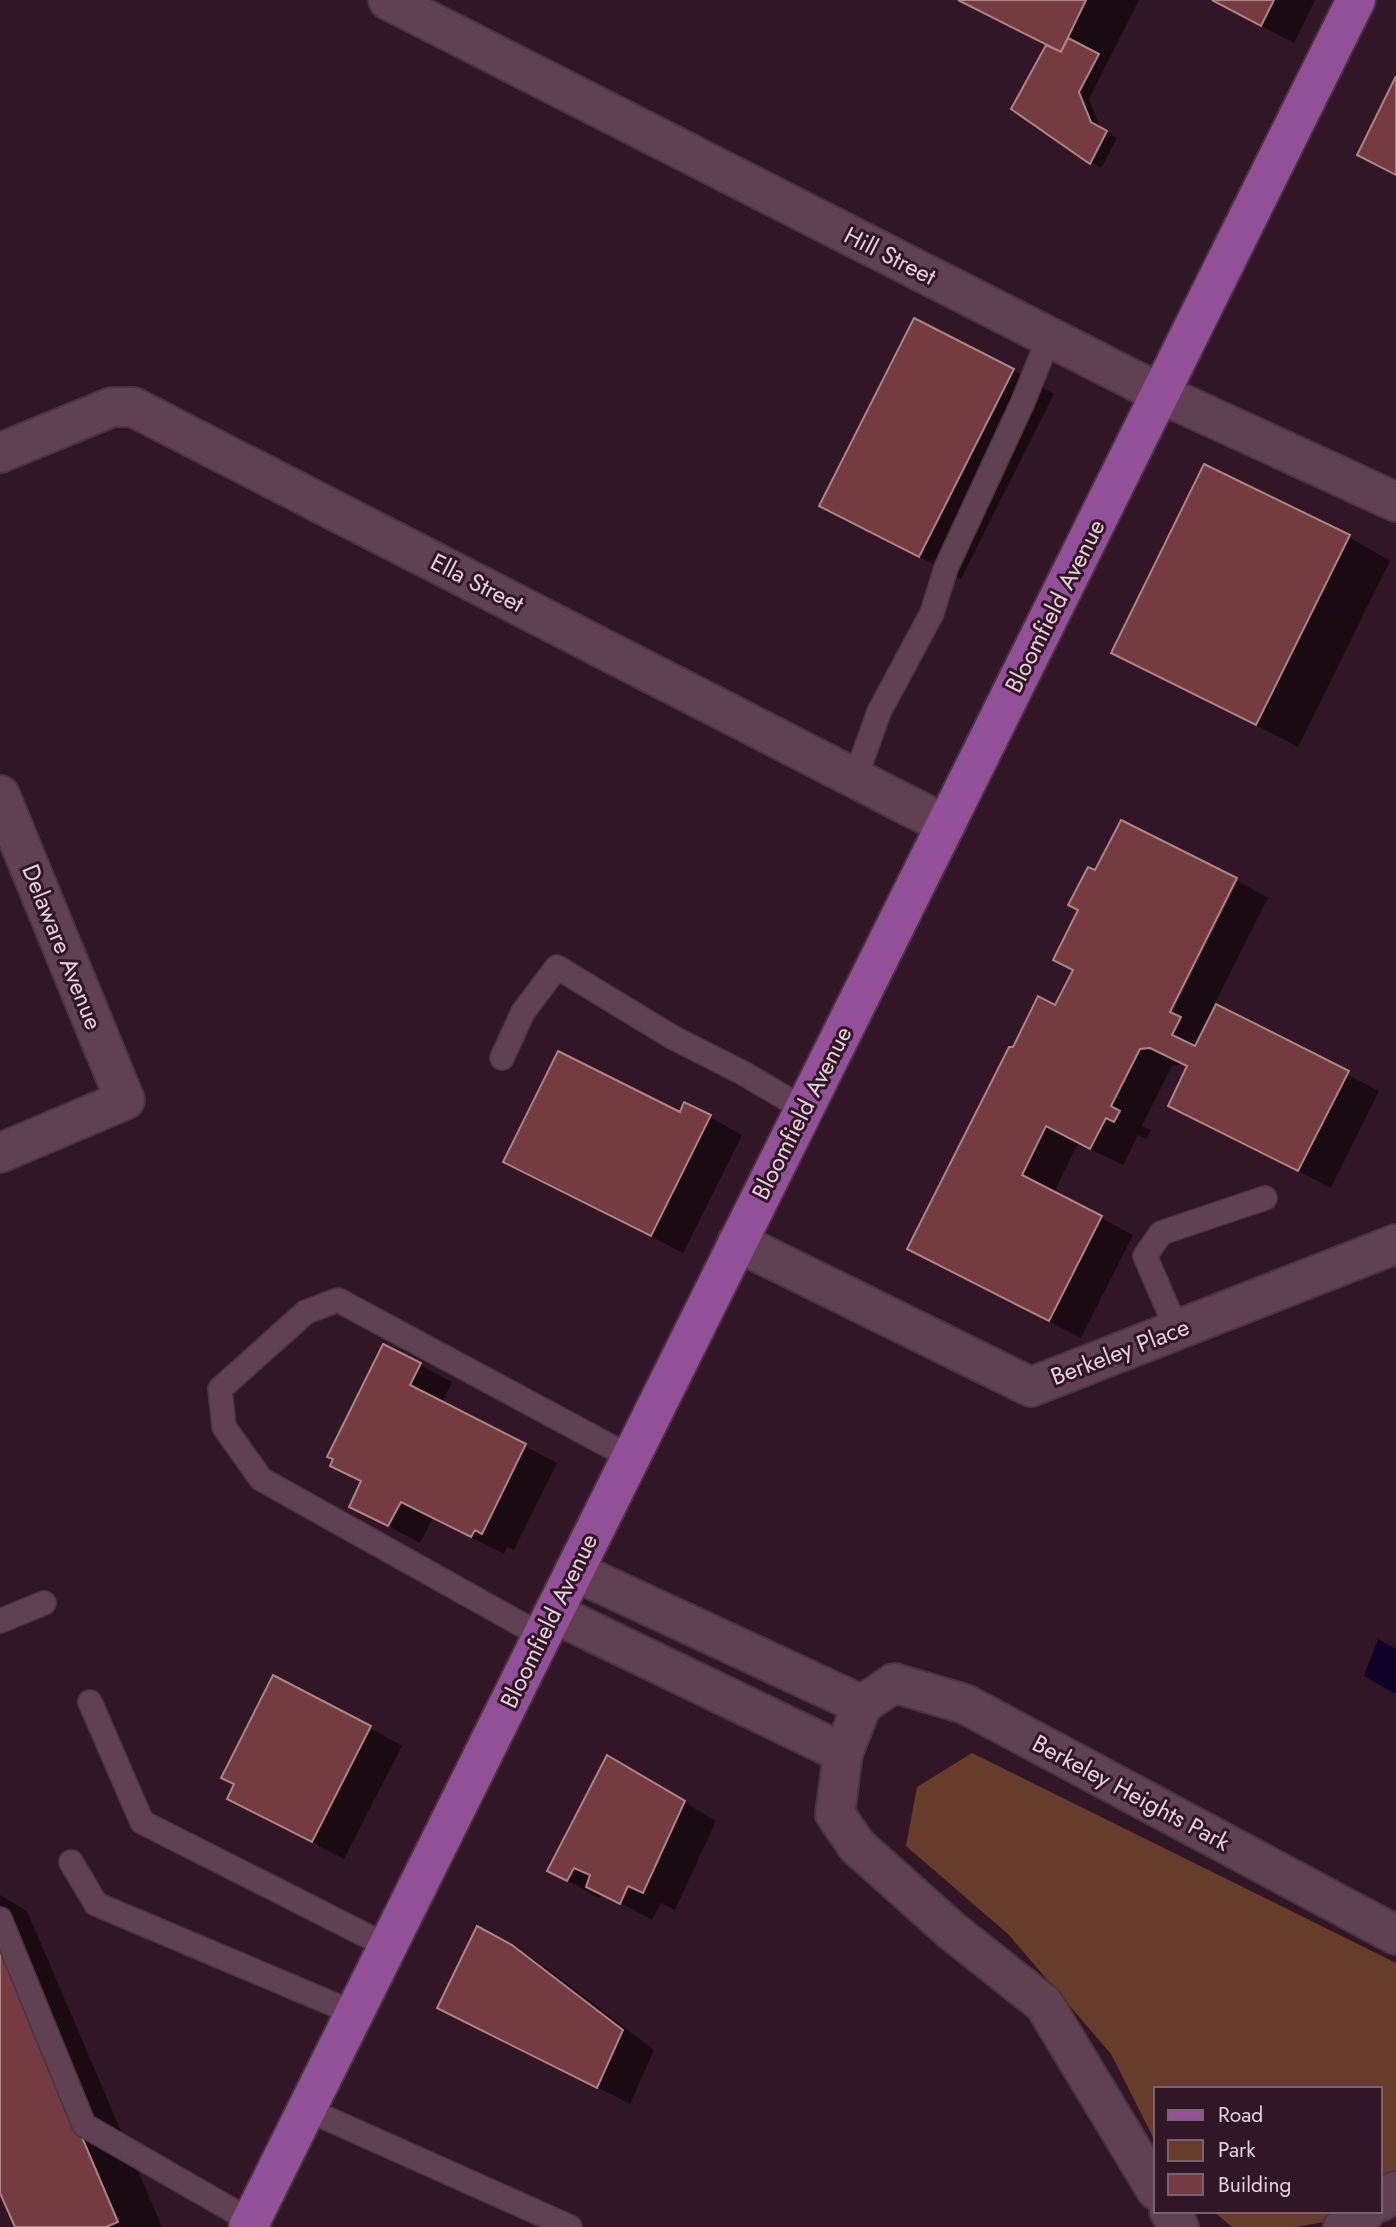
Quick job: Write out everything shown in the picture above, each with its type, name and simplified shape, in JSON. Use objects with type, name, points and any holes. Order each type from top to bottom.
[{"type":"main road","name":"Bloomfield Avenue","points":[[249,2224],[1356,0]]},
{"type":"street","name":"Hill Street","points":[[388,0],[1161,394],[1396,502]]},
{"type":"street","name":"Ella Street","points":[[0,453],[113,407],[133,407],[946,825]]},
{"type":"street","name":"Delaware Avenue","points":[[0,795],[125,1100],[0,1153]]},
{"type":"street","name":"Berkeley Place","points":[[737,1242],[1031,1387],[1396,1244]]},
{"type":"street","points":[[574,1571],[862,1705],[843,1753],[835,1814],[858,1846],[952,1931],[1044,2004],[1154,2187]]},
{"type":"street","points":[[547,1624],[843,1753]]},
{"type":"street","name":"Berkeley Heights Park","points":[[862,1705],[894,1683],[965,1704],[1396,1935]]},
{"type":"street","points":[[1343,2227],[1363,2213]]},
{"type":"lane","points":[[855,779],[880,712],[932,612],[946,568],[1023,402],[1049,337]]},
{"type":"lane","points":[[502,1058],[523,1012],[557,967],[672,1037],[743,1073],[804,1109]]},
{"type":"lane","points":[[1177,1330],[1144,1256],[1161,1233],[1265,1198]]},
{"type":"lane","points":[[547,1624],[261,1479],[224,1427],[220,1389],[306,1312],[338,1300],[631,1457]]},
{"type":"lane","points":[[0,1622],[44,1603]]},
{"type":"lane","points":[[90,1702],[142,1822],[387,1946]]},
{"type":"lane","points":[[71,1862],[96,1904],[354,2013]]},
{"type":"lane","points":[[0,1919],[84,2125],[249,2224]]},
{"type":"lane","points":[[306,2109],[569,2227]]},
{"type":"green space","points":[[972,1753],[1396,1963],[1396,2180],[1382,2189],[1382,2087],[1154,2087],[1154,2139],[1111,2054],[1008,1934],[906,1846],[917,1787]]},
{"type":"green space","points":[[1215,2213],[1343,2213],[1330,2221],[1295,2227],[1232,2227]]},
{"type":"shaded area","points":[[1378,1639],[1396,1649],[1396,1694],[1364,1676]]},
{"type":"building","points":[[958,0],[1086,0],[1061,52]]},
{"type":"building","points":[[1212,0],[1274,0],[1261,26]]},
{"type":"building","points":[[1068,38],[1099,54],[1079,92],[1091,122],[1107,131],[1090,164],[1011,109],[1046,45],[1061,52]]},
{"type":"building","points":[[1396,76],[1396,175],[1357,155]]},
{"type":"building","points":[[914,318],[1014,369],[919,557],[819,506]]},
{"type":"building","points":[[1204,464],[1350,535],[1256,725],[1111,653]]},
{"type":"building","points":[[1121,820],[1237,878],[1170,1012],[1181,1017],[1172,1035],[1195,1046],[1216,1004],[1349,1071],[1298,1171],[1168,1106],[1187,1066],[1150,1048],[1140,1049],[1111,1106],[1120,1111],[1114,1122],[1106,1118],[1090,1149],[1046,1126],[1022,1175],[1102,1216],[1049,1321],[907,1249],[1009,1047],[1013,1047],[1038,996],[1055,1005],[1073,970],[1053,960],[1078,910],[1068,905],[1088,867],[1095,870]]},
{"type":"building","points":[[558,1051],[680,1112],[684,1102],[711,1115],[651,1236],[503,1162]]},
{"type":"building","points":[[383,1344],[421,1363],[410,1385],[526,1444],[482,1534],[475,1530],[471,1537],[401,1502],[388,1526],[349,1507],[361,1481],[330,1466],[333,1459],[327,1457]]},
{"type":"building","points":[[273,1675],[371,1726],[312,1842],[227,1799],[234,1784],[221,1778]]},
{"type":"building","points":[[607,1755],[685,1801],[643,1893],[628,1886],[620,1904],[586,1887],[590,1875],[574,1868],[567,1881],[547,1871]]},
{"type":"building","points":[[477,1926],[512,1945],[623,2030],[597,2088],[437,2008]]},
{"type":"building","points":[[0,1944],[118,2222],[106,2227],[15,2227],[0,2193]]}]
